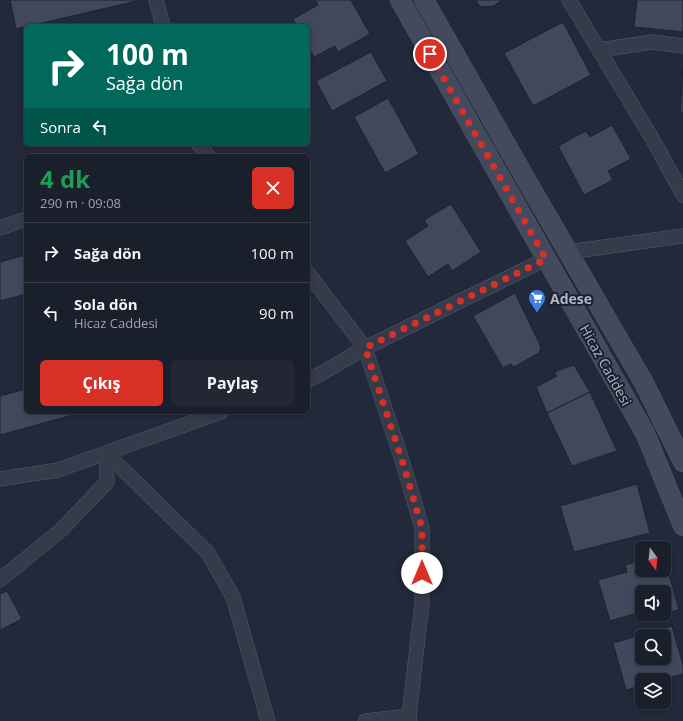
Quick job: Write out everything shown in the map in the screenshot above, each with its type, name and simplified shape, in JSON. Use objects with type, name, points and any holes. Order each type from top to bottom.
[{"type":"main road","name":"Hicaz Caddesi","points":[[400,0],[645,433],[683,526]]},
{"type":"main road","name":"Hicaz Caddesi","points":[[424,0],[644,383],[683,462]]},
{"type":"street","points":[[156,0],[162,24]]},
{"type":"street","points":[[569,0],[653,140],[683,195]]},
{"type":"street","points":[[599,50],[652,42],[683,46]]},
{"type":"street","points":[[0,228],[24,220]]},
{"type":"street","points":[[568,252],[683,236]]},
{"type":"street","points":[[310,379],[365,348],[546,259]]},
{"type":"street","points":[[310,276],[365,348],[402,460],[422,528],[422,603],[410,718],[365,721]]},
{"type":"street","points":[[0,478],[58,470],[215,414]]},
{"type":"street","points":[[0,580],[61,530],[107,482],[106,452]]},
{"type":"street","points":[[106,452],[208,553],[233,597],[268,721]]},
{"type":"building","points":[[10,0],[137,1],[38,24],[24,24],[24,27],[16,29]]},
{"type":"building","points":[[315,0],[351,0],[370,34],[338,52],[335,46],[314,57],[310,50],[310,24],[296,24],[293,19],[318,5]]},
{"type":"building","points":[[476,0],[502,0],[494,6],[480,7]]},
{"type":"building","points":[[637,0],[683,0],[683,32],[634,27]]},
{"type":"building","points":[[563,22],[591,75],[533,106],[504,53]]},
{"type":"building","points":[[371,52],[387,81],[332,111],[316,81]]},
{"type":"building","points":[[683,66],[683,113],[680,113]]},
{"type":"building","points":[[388,98],[419,154],[385,173],[354,117]]},
{"type":"building","points":[[612,125],[631,159],[608,171],[613,180],[584,195],[558,146],[586,131],[590,137]]},
{"type":"building","points":[[451,204],[481,252],[452,271],[448,264],[428,277],[405,241],[428,226],[424,220]]},
{"type":"building","points":[[24,256],[24,295],[0,301],[0,262]]},
{"type":"building","points":[[515,293],[541,347],[539,353],[514,367],[511,364],[503,368],[473,316]]},
{"type":"building","points":[[574,365],[590,392],[547,413],[536,387],[557,376],[554,372]]},
{"type":"building","points":[[24,390],[24,414],[77,414],[0,435],[0,396]]},
{"type":"building","points":[[590,392],[617,451],[572,466],[547,413]]},
{"type":"building","points":[[637,484],[650,533],[574,552],[560,506]]},
{"type":"building","points":[[635,562],[635,577],[670,577],[679,610],[671,612],[671,585],[635,585],[635,614],[610,621],[598,580],[627,572],[625,565]]},
{"type":"building","points":[[7,591],[22,619],[0,630],[0,594]]},
{"type":"building","points":[[672,626],[683,665],[683,674],[671,677],[671,673],[635,673],[635,687],[626,690],[613,643],[635,637],[635,665],[671,665],[671,629],[662,629]]},
{"type":"place","name":"Adese","points":[[537,313]]},
{"type":"route","points":[[422,573],[422,528],[402,460],[365,348],[546,259],[430,54]]}]
